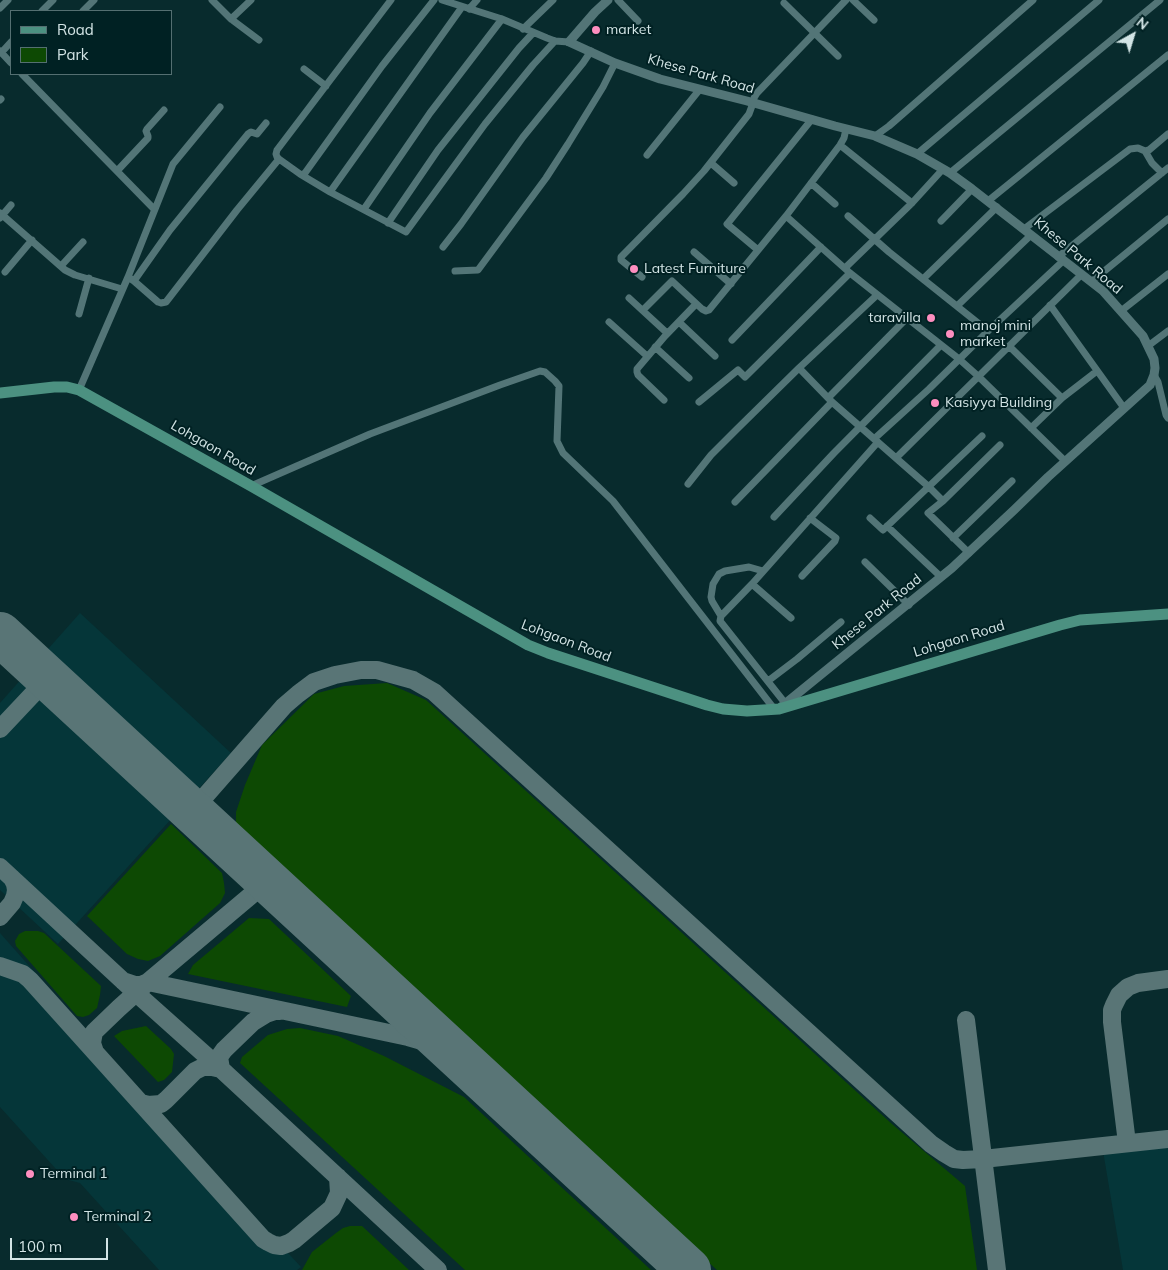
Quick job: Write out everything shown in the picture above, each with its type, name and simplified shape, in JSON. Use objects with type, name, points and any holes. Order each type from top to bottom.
[{"type":"main road","name":"Lohgaon Road","points":[[0,393],[54,387],[67,387],[79,390],[528,645],[723,709],[747,711],[780,707],[1080,620],[1168,614]]},
{"type":"street","points":[[0,8],[8,0]]},
{"type":"street","points":[[43,10],[53,0]]},
{"type":"street","points":[[85,10],[94,0]]},
{"type":"street","points":[[212,0],[231,20],[259,40]]},
{"type":"street","points":[[231,20],[251,0]]},
{"type":"street","points":[[391,0],[277,150],[276,154],[279,160],[330,192],[406,232],[485,124],[533,65],[556,41]]},
{"type":"street","points":[[302,175],[382,66],[434,0]]},
{"type":"street","points":[[442,0],[502,19],[556,41],[569,42],[608,0]]},
{"type":"street","points":[[330,192],[466,8],[477,0]]},
{"type":"street","points":[[523,29],[553,0]]},
{"type":"street","points":[[618,0],[638,21]]},
{"type":"street","points":[[642,277],[621,260],[621,257],[683,194],[711,162],[749,114],[757,93],[846,0]]},
{"type":"street","points":[[853,0],[874,20]]},
{"type":"street","points":[[875,136],[1032,0]]},
{"type":"street","points":[[917,154],[1099,0]]},
{"type":"street","points":[[699,402],[738,370],[745,377],[875,240],[947,171],[1160,0]]},
{"type":"street","points":[[784,3],[838,56]]},
{"type":"street","points":[[364,209],[430,113],[502,19]]},
{"type":"street","points":[[388,222],[438,150],[518,48],[533,33]]},
{"type":"street","name":"Khese Park Road","points":[[569,42],[615,63],[660,79],[875,136],[917,154],[972,188],[1081,275],[1104,291],[1143,336],[1154,360],[1154,375],[1150,385],[1065,461],[969,553],[908,605],[780,707]]},
{"type":"street","points":[[10,43],[1,52],[10,62]]},
{"type":"street","points":[[443,247],[523,137],[584,63],[590,51]]},
{"type":"street","points":[[988,201],[1168,55]]},
{"type":"street","points":[[0,63],[10,62]]},
{"type":"street","points":[[455,271],[478,270],[568,144],[603,87],[615,63]]},
{"type":"street","points":[[304,69],[326,86]]},
{"type":"street","points":[[24,75],[154,209]]},
{"type":"street","points":[[647,155],[700,89]]},
{"type":"street","points":[[131,279],[154,209],[173,164],[220,106]]},
{"type":"street","points":[[118,171],[148,138],[147,129],[164,110]]},
{"type":"street","points":[[758,250],[728,223],[812,119]]},
{"type":"street","points":[[79,390],[122,288],[248,134],[251,132],[257,134],[266,123]]},
{"type":"street","points":[[643,310],[672,281],[702,309],[709,310],[811,184],[840,145],[846,129]]},
{"type":"street","points":[[1145,151],[1149,150],[1168,134]]},
{"type":"street","points":[[840,145],[912,203]]},
{"type":"street","points":[[721,616],[752,584],[876,441],[1061,259],[1165,171],[1152,163],[1145,151],[1138,148],[1130,149],[1027,232],[957,306]]},
{"type":"street","points":[[131,279],[161,304],[166,302],[237,210],[279,160]]},
{"type":"street","points":[[711,162],[734,183]]},
{"type":"street","points":[[811,184],[835,204]]},
{"type":"street","points":[[941,221],[972,188]]},
{"type":"street","points":[[11,204],[1,216],[61,266],[74,275],[122,288]]},
{"type":"street","points":[[922,279],[997,207]]},
{"type":"street","points":[[786,216],[877,295],[959,359],[1065,461]]},
{"type":"street","points":[[848,216],[922,279],[988,331]]},
{"type":"street","points":[[1091,282],[1168,219]]},
{"type":"street","points":[[5,272],[32,240]]},
{"type":"street","points":[[61,266],[83,242]]},
{"type":"street","points":[[732,340],[820,247]]},
{"type":"street","points":[[694,252],[731,284]]},
{"type":"street","points":[[1120,311],[1168,274]]},
{"type":"street","points":[[896,458],[1081,275]]},
{"type":"street","points":[[79,314],[89,278]]},
{"type":"street","points":[[688,484],[711,455],[799,368],[877,295]]},
{"type":"street","points":[[629,298],[667,333]]},
{"type":"street","points":[[664,400],[638,375],[637,368],[667,333],[696,304]]},
{"type":"street","points":[[1050,306],[1124,408]]},
{"type":"street","points":[[735,502],[907,318]]},
{"type":"street","points":[[609,322],[647,356]]},
{"type":"street","points":[[679,322],[716,356]]},
{"type":"street","points":[[1148,346],[1168,331]]},
{"type":"street","points":[[774,517],[941,345]]},
{"type":"street","points":[[1009,346],[1062,398]]},
{"type":"street","points":[[655,347],[689,378]]},
{"type":"street","points":[[799,368],[830,400],[943,501]]},
{"type":"street","points":[[251,486],[370,434],[500,385],[540,371],[545,372],[559,386],[557,441],[562,453],[613,501],[780,707]]},
{"type":"street","points":[[1031,428],[1062,398],[1097,371]]},
{"type":"street","points":[[1154,375],[1158,382],[1168,418]]},
{"type":"street","points":[[870,518],[883,530],[982,436]]},
{"type":"street","points":[[969,553],[928,513],[943,501],[1000,445]]},
{"type":"street","points":[[953,538],[1012,481]]},
{"type":"street","points":[[802,576],[836,538],[810,518]]},
{"type":"street","points":[[887,526],[941,577]]},
{"type":"street","points":[[864,562],[908,605]]},
{"type":"street","points":[[763,571],[749,566],[725,570],[719,574],[712,588],[711,597],[721,616],[720,621],[768,681],[780,707]]},
{"type":"street","points":[[752,584],[791,618]]},
{"type":"street","points":[[768,681],[798,659],[841,622]]},
{"type":"shaded area","points":[[80,613],[231,753],[58,944],[0,890],[0,703]]},
{"type":"shaded area","points":[[0,933],[183,1139],[301,1267],[297,1270],[159,1270],[80,1183],[65,1179],[0,1107]]},
{"type":"shaded area","points":[[1168,1130],[1168,1270],[1123,1270],[1101,1139]]},
{"type":"green space","points":[[387,683],[426,700],[892,1124],[965,1186],[977,1270],[717,1270],[236,829],[236,812],[262,745],[314,694],[344,686]]},
{"type":"green space","points":[[171,824],[222,873],[225,893],[220,903],[160,956],[148,961],[138,959],[127,954],[87,916]]},
{"type":"green space","points":[[249,918],[269,919],[351,996],[347,1007],[188,974],[193,965]]},
{"type":"green space","points":[[25,931],[44,933],[101,986],[97,1008],[89,1015],[77,1016],[16,946],[15,941],[19,934]]},
{"type":"green space","points":[[146,1026],[174,1054],[172,1072],[164,1080],[158,1082],[114,1036],[122,1031]]},
{"type":"green space","points":[[300,1028],[338,1036],[384,1056],[464,1097],[651,1270],[465,1270],[240,1063],[242,1057],[268,1035],[287,1029]]},
{"type":"green space","points":[[362,1226],[409,1270],[302,1270],[312,1252],[343,1228]]},
{"type":"taxiway","points":[[192,811],[284,706],[314,682],[335,675],[361,670],[377,670],[413,680],[434,692],[931,1144],[944,1153],[954,1159],[983,1159],[1168,1139]]},
{"type":"taxiway","points":[[0,729],[48,678]]},
{"type":"taxiway","points":[[0,867],[438,1270]]},
{"type":"taxiway","points":[[0,917],[12,903],[15,896],[16,890],[12,878]]},
{"type":"taxiway","points":[[95,1052],[92,1043],[94,1032],[148,982],[268,881]]},
{"type":"taxiway","points":[[0,966],[23,974],[30,980],[263,1239],[274,1245],[281,1246],[294,1240],[332,1208],[339,1193],[338,1177]]},
{"type":"taxiway","points":[[1127,1143],[1112,1010],[1119,995],[1128,987],[1138,983],[1168,979]]},
{"type":"taxiway","points":[[123,981],[135,985],[148,982],[408,1037],[450,1049]]},
{"type":"taxiway","points":[[141,1103],[148,1105],[161,1104],[195,1071],[203,1067],[221,1069],[219,1057],[224,1050],[253,1022],[266,1014],[280,1011]]},
{"type":"taxiway","points":[[408,1037],[411,1032],[412,1022],[409,1011]]},
{"type":"taxiway","points":[[966,1020],[997,1270]]},
{"type":"runway","points":[[0,634],[689,1270]]},
{"type":"place","name":"market","points":[[596,30]]},
{"type":"place","name":"Latest Furniture","points":[[634,269]]},
{"type":"place","name":"taravilla","points":[[931,318]]},
{"type":"place","name":"manoj mini market","points":[[950,334]]},
{"type":"place","name":"Kasiyya Building","points":[[935,403]]},
{"type":"place","name":"Terminal 1","points":[[30,1174]]},
{"type":"place","name":"Terminal 2","points":[[74,1217]]}]
